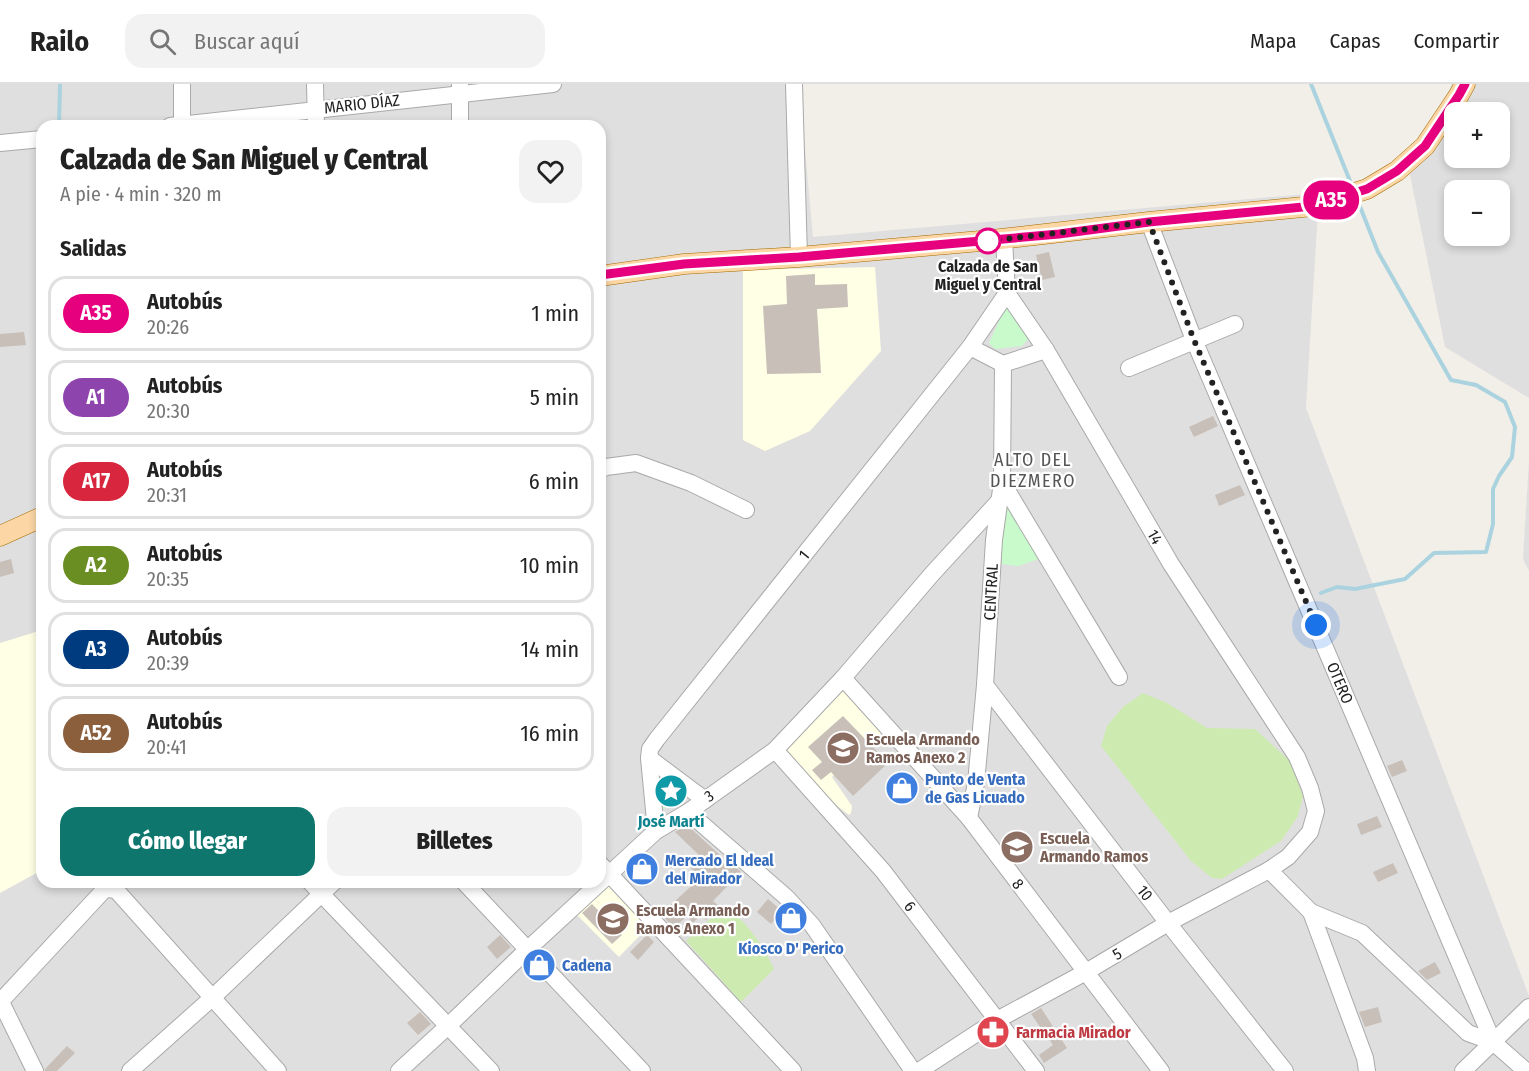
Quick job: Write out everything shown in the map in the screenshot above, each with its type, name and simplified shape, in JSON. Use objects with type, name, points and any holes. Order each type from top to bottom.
[{"type":"main road","points":[[606,275],[684,264],[799,257],[1059,234],[1149,222],[1313,206],[1354,193],[1397,171],[1425,146],[1465,84]]},
{"type":"main road","points":[[0,536],[36,520]]},
{"type":"street","points":[[177,120],[182,84]]},
{"type":"street","points":[[315,84],[316,118]]},
{"type":"street","name":"MARIO DÍAZ","points":[[281,120],[316,118],[460,89],[552,84]]},
{"type":"street","points":[[794,84],[799,257]]},
{"type":"street","points":[[460,89],[460,120]]},
{"type":"street","points":[[0,143],[36,140]]},
{"type":"street","name":"OTERO","points":[[1149,222],[1194,340],[1493,1042]]},
{"type":"street","points":[[1004,238],[1007,293]]},
{"type":"street","name":"1","points":[[649,758],[650,749],[657,739],[970,347],[1007,293]]},
{"type":"street","name":"14","points":[[1007,293],[1046,350],[1171,564],[1297,757],[1310,788],[1316,811],[1310,832]]},
{"type":"street","points":[[1129,368],[1234,324]]},
{"type":"street","points":[[970,347],[1004,364],[1046,350]]},
{"type":"street","name":"CENTRAL","points":[[969,818],[976,783],[994,540],[1002,482],[1004,364]]},
{"type":"street","points":[[606,467],[636,463],[691,483],[746,510]]},
{"type":"street","points":[[1002,482],[1119,677]]},
{"type":"street","name":"3","points":[[606,868],[656,831],[688,812],[775,750],[843,678],[932,574],[999,501]]},
{"type":"street","name":"8","points":[[843,678],[969,818],[1161,1071]]},
{"type":"street","name":"10","points":[[985,685],[1285,1071]]},
{"type":"street","name":"6","points":[[775,750],[883,871],[1036,1071]]},
{"type":"street","points":[[649,758],[705,800]]},
{"type":"street","points":[[649,758],[656,831]]},
{"type":"street","points":[[688,812],[786,897],[812,924],[913,1071]]},
{"type":"street","name":"5","points":[[919,1071],[996,1020],[1086,972],[1168,922],[1269,870],[1288,857],[1310,832]]},
{"type":"street","points":[[606,870],[793,1071]]},
{"type":"street","points":[[1269,870],[1311,912],[1362,933],[1468,1033],[1493,1042],[1526,1071]]},
{"type":"street","points":[[316,888],[490,1071]]},
{"type":"street","points":[[130,1071],[212,998],[328,888]]},
{"type":"street","points":[[470,888],[642,1071]]},
{"type":"street","name":"3","points":[[399,1071],[528,949],[587,888]]},
{"type":"street","points":[[35,1071],[0,1000],[104,890],[108,889],[116,890],[278,1071]]},
{"type":"street","points":[[1311,912],[1365,1058],[1367,1071]]},
{"type":"street","points":[[1463,1071],[1529,1007]]},
{"type":"shaded area","points":[[0,84],[799,84],[813,237],[1319,193],[1306,408],[1529,996],[1529,1071],[0,1071]]},
{"type":"shaded area","points":[[1452,84],[1529,84],[1529,398],[1445,347],[1409,170]]},
{"type":"shaded area","points":[[875,267],[881,351],[810,431],[765,451],[743,440],[743,270]]},
{"type":"shaded area","points":[[1529,461],[1529,571],[1523,559]]},
{"type":"shaded area","points":[[36,632],[36,873],[0,893],[0,643]]},
{"type":"shaded area","points":[[841,684],[883,732],[832,777],[852,806],[849,815],[814,788],[788,755],[787,748]]},
{"type":"shaded area","name":"Escuela Armando Ramos Anexo 1","points":[[608,880],[650,925],[619,957],[575,913],[600,888],[606,888]]},
{"type":"green space","points":[[1006,306],[1029,338],[1022,346],[995,349],[989,343]]},
{"type":"green space","points":[[1013,509],[1041,558],[1019,566],[1002,564],[1002,510]]},
{"type":"green space","points":[[1143,693],[1167,703],[1207,728],[1255,729],[1289,760],[1303,796],[1298,816],[1281,841],[1222,879],[1212,878],[1191,861],[1101,746],[1107,726],[1123,707]]},
{"type":"green space","points":[[658,771],[688,792],[662,810]]},
{"type":"green space","points":[[726,905],[763,947],[774,969],[741,1002],[686,941]]},
{"type":"building","points":[[1049,252],[1055,277],[1042,280],[1036,255]]},
{"type":"building","points":[[815,274],[815,285],[847,284],[848,307],[817,309],[821,373],[767,374],[763,306],[787,304],[786,276]]},
{"type":"building","points":[[24,332],[26,345],[0,347],[0,334]]},
{"type":"building","points":[[1213,416],[1218,426],[1194,437],[1189,427]]},
{"type":"building","points":[[1240,485],[1245,495],[1219,506],[1215,495]]},
{"type":"building","points":[[11,559],[14,573],[0,577],[0,562]]},
{"type":"building","points":[[843,716],[888,763],[853,796],[831,772],[821,780],[812,770],[822,762],[808,747]]},
{"type":"building","points":[[1402,760],[1407,771],[1392,777],[1387,766]]},
{"type":"building","points":[[1377,816],[1382,827],[1361,835],[1357,824]]},
{"type":"building","points":[[687,825],[741,872],[713,901],[719,906],[706,920],[701,915],[693,923],[687,916],[674,928],[661,914],[700,878],[690,867],[700,856],[675,832]]},
{"type":"building","points":[[641,859],[657,876],[646,887],[630,870]]},
{"type":"building","points":[[1393,863],[1398,873],[1378,882],[1373,872]]},
{"type":"building","points":[[768,899],[782,911],[771,924],[757,912]]},
{"type":"building","points":[[592,904],[622,935],[612,944],[582,913]]},
{"type":"building","points":[[500,935],[511,947],[497,959],[487,947]]},
{"type":"building","points":[[647,935],[654,942],[638,960],[630,952]]},
{"type":"building","points":[[1435,962],[1441,973],[1427,980],[1418,971]]},
{"type":"building","points":[[1378,1007],[1382,1022],[1365,1027],[1359,1012]]},
{"type":"building","points":[[1041,1008],[1067,1048],[1044,1063],[1039,1055],[1053,1045],[1031,1014]]},
{"type":"building","points":[[420,1012],[431,1024],[418,1035],[407,1023]]},
{"type":"building","points":[[67,1046],[75,1053],[57,1071],[45,1071],[45,1069]]},
{"type":"waterway","points":[[59,120],[60,84]]},
{"type":"waterway","points":[[1311,84],[1352,186]]},
{"type":"waterway","points":[[1321,593],[1337,587],[1355,589],[1405,579],[1434,553],[1486,552],[1493,524],[1493,489],[1512,457],[1515,427],[1505,402],[1476,385],[1451,380],[1378,252],[1357,199]]},
{"type":"bus line","name":"A35","points":[[606,274],[684,264],[799,257],[1059,234],[1149,222],[1313,206],[1367,189],[1397,171],[1425,146],[1465,84]]},
{"type":"place","name":"Calzada de San Miguel y Central","points":[[988,241]]},
{"type":"place","name":"Escuela Armando Ramos Anexo 2","points":[[843,748]]},
{"type":"place","name":"Punto de Venta de Gas Licuado","points":[[902,788]]},
{"type":"place","name":"José Martí","points":[[671,791]]},
{"type":"place","name":"Escuela Armando Ramos","points":[[1017,847]]},
{"type":"place","name":"Mercado El Ideal del Mirador","points":[[642,869]]},
{"type":"place","name":"Kiosco D' Perico","points":[[791,918]]},
{"type":"place","name":"Escuela Armando Ramos Anexo 1","points":[[613,919]]},
{"type":"place","name":"Cadena","points":[[539,965]]},
{"type":"place","name":"Farmacia Mirador","points":[[993,1032]]},
{"type":"district","name":"ALTO DEL DIEZMERO","points":[[1033,470]]},
{"type":"route","points":[[988,241],[1149,222],[1194,340],[1316,625]]}]
